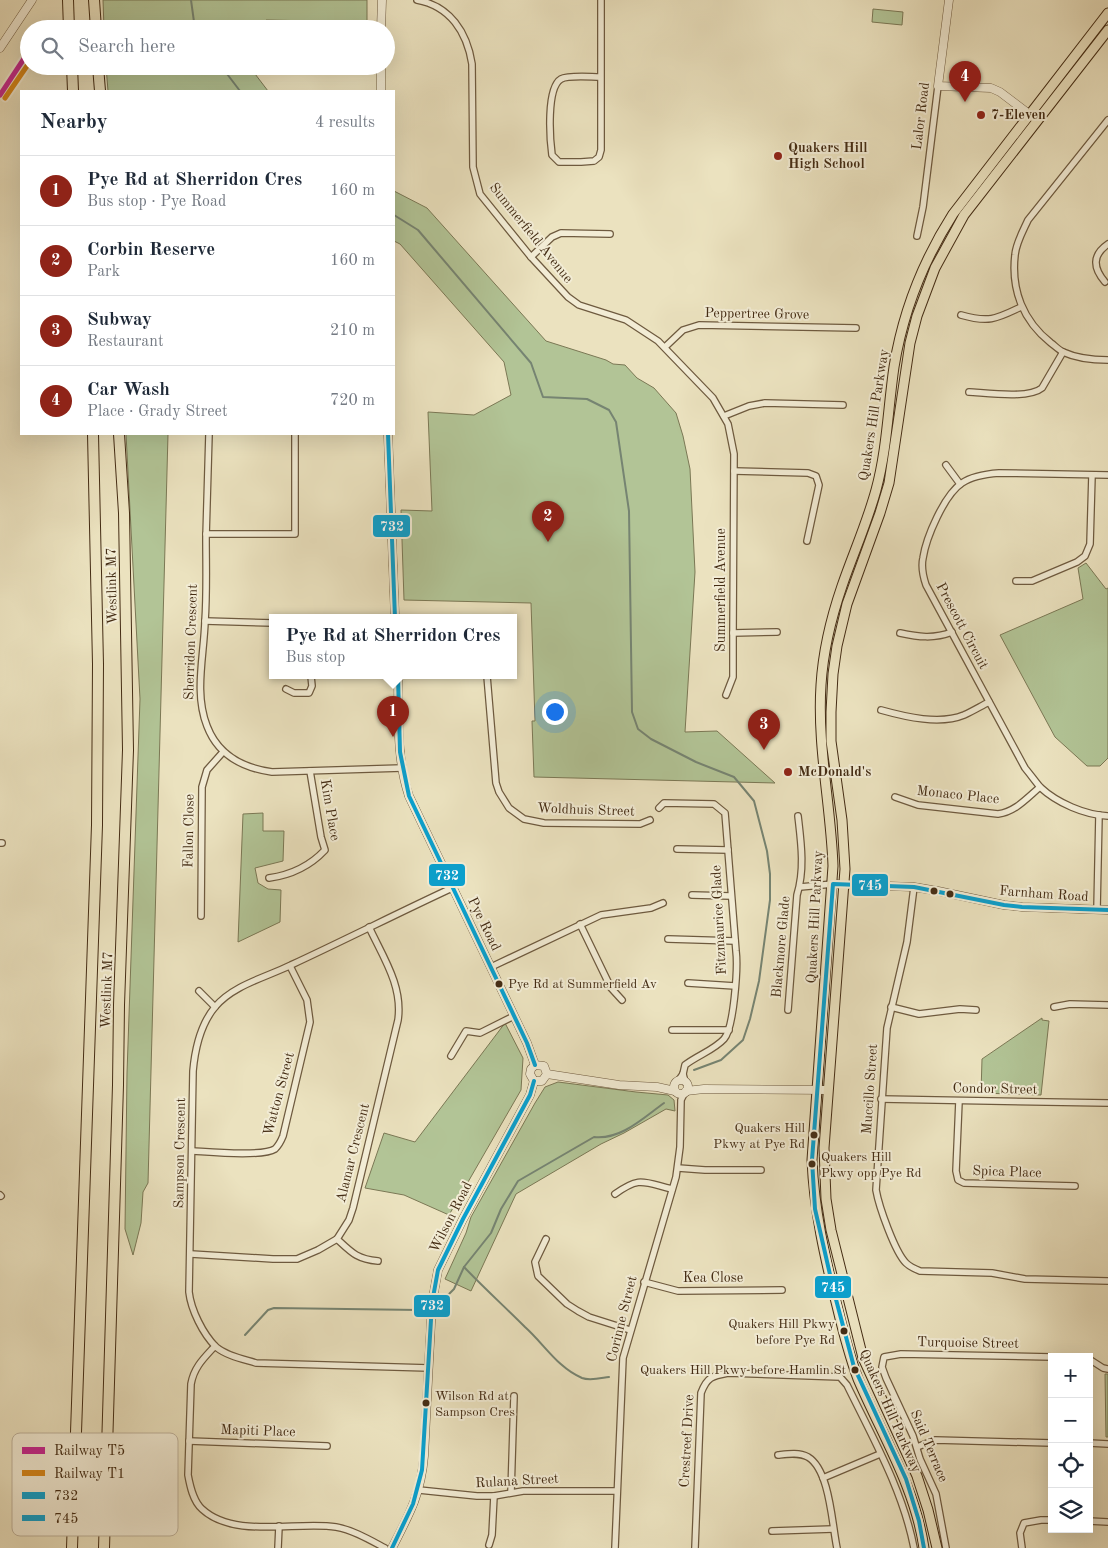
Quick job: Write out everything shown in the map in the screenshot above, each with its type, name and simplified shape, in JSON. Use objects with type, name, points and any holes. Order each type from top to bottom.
[{"type":"highway","points":[[68,0],[69,20]]},
{"type":"highway","points":[[94,2],[95,20]]},
{"type":"highway","points":[[72,75],[73,90]]},
{"type":"highway","points":[[99,75],[100,90]]},
{"type":"highway","name":"Westlink M7","points":[[76,1433],[97,825],[98,664],[93,435]]},
{"type":"highway","name":"Westlink M7","points":[[108,1433],[128,750],[124,513],[119,435]]},
{"type":"main road","name":"Quakers Hill Parkway","points":[[924,1548],[917,1514],[906,1479],[854,1367],[822,1244],[816,1209],[812,1160],[833,884],[832,844],[821,727],[823,661],[833,615],[870,509],[879,476],[894,367],[916,284],[938,238],[953,214],[1108,13]]},
{"type":"main road","name":"Quakers Hill Parkway","points":[[936,1548],[930,1517],[917,1476],[870,1378],[863,1358],[831,1230],[826,1199],[824,1148],[845,884],[842,820],[831,741],[833,674],[837,646],[847,604],[889,483],[910,343],[917,316],[935,268],[964,215],[1108,30]]},
{"type":"street","points":[[0,48],[32,0]]},
{"type":"street","points":[[382,0],[382,20]]},
{"type":"street","name":"Summerfield Avenue","points":[[416,0],[430,3],[447,13],[466,38],[472,64],[473,167],[475,181],[480,194],[531,257],[568,297],[575,302],[626,320],[665,347],[710,394],[724,416],[732,439],[734,472],[733,676],[726,695]]},
{"type":"street","points":[[600,77],[562,78],[556,83],[550,119],[550,134],[552,155],[560,162],[594,161],[598,157],[600,150],[601,0]]},
{"type":"street","name":"Lalor Road","points":[[917,236],[923,207],[949,0]]},
{"type":"street","points":[[381,75],[381,90]]},
{"type":"street","points":[[938,86],[991,88],[1000,92],[1038,121]]},
{"type":"street","points":[[1108,120],[1028,220],[1015,254],[1014,281],[1021,307],[1033,326],[1046,339],[1063,352],[1083,358],[1108,360]]},
{"type":"street","points":[[531,257],[552,237],[561,233],[610,234]]},
{"type":"street","points":[[1105,282],[1096,270],[1096,261],[1100,251],[1108,244]]},
{"type":"street","points":[[961,316],[977,320],[990,320],[1021,307]]},
{"type":"street","name":"Peppertree Grove","points":[[665,347],[683,330],[699,325],[856,328]]},
{"type":"street","points":[[969,392],[1029,394],[1038,391],[1044,386],[1063,352]]},
{"type":"street","points":[[724,416],[748,406],[765,403],[843,405]]},
{"type":"street","name":"Sherridon Crescent","points":[[209,435],[205,621],[200,680],[201,700],[207,727],[213,739],[223,752],[248,767],[272,772],[402,768]]},
{"type":"street","points":[[206,534],[295,534],[295,435]]},
{"type":"street","points":[[388,435],[395,614]]},
{"type":"street","points":[[946,466],[960,484]]},
{"type":"street","points":[[734,472],[808,473],[816,476],[819,487],[807,541]]},
{"type":"street","name":"Prescott Circuit","points":[[1108,475],[990,473],[960,484],[945,502],[937,516],[924,552],[922,564],[926,585],[1025,768],[1040,787],[1064,804],[1108,816]]},
{"type":"street","points":[[1016,581],[1032,581],[1079,561],[1087,553],[1090,544],[1092,475]]},
{"type":"street","points":[[205,621],[269,623]]},
{"type":"street","points":[[734,633],[777,632]]},
{"type":"street","points":[[900,633],[935,637],[952,632]]},
{"type":"street","points":[[286,688],[294,693],[310,693],[311,679]]},
{"type":"street","name":"Pye Road","points":[[398,679],[402,768],[409,796],[514,1016],[535,1065]]},
{"type":"street","name":"Woldhuis Street","points":[[487,679],[496,782],[504,801],[516,814],[524,818],[544,822],[640,824],[650,820]]},
{"type":"street","points":[[882,710],[917,718],[950,718],[965,715],[989,702]]},
{"type":"street","name":"Fallon Close","points":[[201,916],[202,787],[207,770],[223,752]]},
{"type":"street","name":"Kim Place","points":[[269,878],[282,876],[314,862],[325,850],[321,837],[310,771]]},
{"type":"street","name":"Monaco Place","points":[[895,797],[918,806],[998,814],[1014,809],[1040,787]]},
{"type":"street","name":"Fitzmaurice Glade","points":[[658,808],[664,803],[714,804],[725,813],[737,960],[729,1030]]},
{"type":"street","points":[[1096,909],[1100,815]]},
{"type":"street","name":"Blackmore Glade","points":[[788,1010],[797,895],[800,884],[802,857],[798,816]]},
{"type":"street","points":[[677,849],[728,850]]},
{"type":"street","name":"Farnham Road","points":[[800,884],[914,887],[1004,905],[1108,910]]},
{"type":"street","name":"Muccillo Street","points":[[914,887],[907,942],[887,1028],[876,1190],[879,1208],[902,1258],[906,1264],[920,1270],[992,1274],[1024,1279],[1108,1281]]},
{"type":"street","name":"Sampson Crescent","points":[[429,1368],[256,1363],[232,1356],[216,1346],[195,1316],[190,1304],[195,1056],[199,1038],[215,1007],[226,997],[242,987],[452,888]]},
{"type":"street","points":[[692,895],[731,896]]},
{"type":"street","points":[[491,967],[607,913],[651,908],[663,903]]},
{"type":"street","points":[[580,924],[611,988],[622,1000]]},
{"type":"street","name":"Alamar Crescent","points":[[191,1254],[297,1259],[337,1239],[349,1220],[400,1006],[396,986],[369,927]]},
{"type":"street","points":[[668,939],[735,941]]},
{"type":"street","name":"Watton Street","points":[[193,1151],[254,1153],[273,1150],[280,1144],[310,1022],[307,1000],[290,966]]},
{"type":"street","points":[[688,983],[735,986]]},
{"type":"street","points":[[199,990],[215,1007]]},
{"type":"street","points":[[1054,1008],[1070,1004],[1108,1005]]},
{"type":"street","points":[[891,1007],[920,1014],[960,1009],[976,1010]]},
{"type":"street","points":[[451,1056],[466,1031],[480,1033],[514,1016]]},
{"type":"street","points":[[672,1030],[729,1030]]},
{"type":"street","points":[[681,1087],[686,1065],[722,1041],[729,1030]]},
{"type":"street","points":[[535,1065],[544,1066],[547,1074],[542,1081],[534,1081],[530,1077],[530,1071],[535,1065]]},
{"type":"street","points":[[547,1074],[619,1085],[681,1087],[704,1090],[828,1090]]},
{"type":"street","name":"Wilson Road","points":[[392,1548],[419,1490],[424,1456],[432,1303],[438,1270],[463,1219],[530,1095],[534,1081]]},
{"type":"street","name":"Corinne Street","points":[[615,1548],[622,1366],[630,1330],[678,1168],[681,1087]]},
{"type":"street","name":"Condor Street","points":[[881,1099],[1108,1103]]},
{"type":"street","name":"Spica Place","points":[[959,1101],[956,1171],[958,1180],[964,1183],[1075,1186]]},
{"type":"street","points":[[678,1168],[761,1170]]},
{"type":"street","points":[[614,1194],[639,1181],[672,1190]]},
{"type":"street","points":[[337,1239],[352,1253],[362,1259],[378,1261]]},
{"type":"street","points":[[546,1239],[535,1262],[538,1276],[567,1304],[578,1311],[589,1317],[630,1330]]},
{"type":"street","name":"Kea Close","points":[[644,1282],[678,1291],[782,1290]]},
{"type":"street","points":[[216,1346],[198,1365],[193,1374],[191,1384],[188,1475],[191,1488],[202,1509],[213,1517],[237,1525],[338,1527],[360,1535],[385,1548]]},
{"type":"street","name":"Turquoise Street","points":[[884,1357],[901,1354],[1048,1357]]},
{"type":"street","name":"Said Terrace","points":[[884,1357],[882,1368],[936,1494],[946,1548]]},
{"type":"street","points":[[1093,1362],[1108,1369]]},
{"type":"street","name":"Crestreef Drive","points":[[695,1548],[701,1393],[704,1384],[710,1378],[728,1374],[840,1377],[847,1385],[880,1454]]},
{"type":"street","points":[[511,1492],[514,1396]]},
{"type":"street","points":[[917,1446],[934,1440],[1048,1443]]},
{"type":"street","name":"Mapiti Place","points":[[189,1442],[327,1446]]},
{"type":"street","points":[[1093,1444],[1108,1444]]},
{"type":"street","points":[[778,1456],[794,1454],[808,1457],[817,1467],[827,1492],[836,1548]]},
{"type":"street","points":[[823,1478],[880,1454],[901,1501],[914,1548]]},
{"type":"street","name":"Rulana Street","points":[[419,1490],[494,1496],[511,1492],[560,1490],[617,1491]]},
{"type":"street","points":[[489,1544],[492,1535],[494,1496]]},
{"type":"street","points":[[1022,1548],[1020,1533],[1024,1523],[1048,1520]]},
{"type":"street","points":[[1093,1521],[1108,1522]]},
{"type":"street","points":[[278,1548],[279,1526]]},
{"type":"street","points":[[772,1531],[833,1529]]},
{"type":"green space","points":[[103,0],[367,0],[367,20],[104,20]]},
{"type":"green space","points":[[873,9],[903,12],[902,25],[872,22]]},
{"type":"green space","points":[[107,75],[256,75],[267,90],[108,90]]},
{"type":"green space","points":[[395,192],[427,208],[546,341],[606,360],[613,364],[625,365],[637,378],[654,388],[676,413],[690,469],[695,572],[685,732],[717,731],[775,783],[534,777],[532,721],[535,721],[531,603],[404,600],[401,510],[432,511],[428,412],[474,415],[511,395],[504,362],[400,244],[395,242]]},
{"type":"green space","points":[[126,435],[168,435],[148,1183],[143,1192],[141,1223],[133,1255],[125,1229],[127,1073],[140,699]]},
{"type":"green space","points":[[1086,563],[1106,589],[1108,588],[1108,758],[1100,766],[1087,766],[1055,737],[1000,635],[1083,599],[1078,568]]},
{"type":"green space","points":[[263,813],[263,831],[284,831],[283,861],[255,868],[258,883],[268,889],[281,890],[280,922],[238,942],[243,814]]},
{"type":"green space","points":[[1042,1018],[1042,1020],[1049,1021],[1041,1095],[981,1093],[982,1059]]},
{"type":"green space","points":[[505,1023],[523,1058],[521,1090],[449,1215],[404,1195],[365,1188],[384,1133],[415,1142]]},
{"type":"green space","points":[[558,1082],[668,1095],[674,1100],[675,1111],[666,1109],[601,1144],[516,1194],[471,1291],[445,1279],[466,1233],[471,1217],[535,1103],[545,1087]]},
{"type":"green space","points":[[1105,1374],[1108,1374],[1108,1437],[1106,1437]]},
{"type":"waterway","points":[[191,0],[194,20]]},
{"type":"waterway","points":[[228,75],[239,90]]},
{"type":"waterway","points":[[395,216],[418,230],[531,363],[543,397],[587,399],[609,410],[616,422],[629,511],[632,712],[638,729],[651,739],[696,762],[734,777],[754,801],[767,851],[770,874],[770,900],[759,981],[743,1040],[721,1060],[694,1070]]},
{"type":"waterway","points":[[446,1297],[454,1289],[464,1267],[491,1233],[501,1209],[518,1181],[594,1137],[604,1137],[622,1132],[664,1103]]},
{"type":"waterway","points":[[464,1267],[573,1374],[585,1379],[609,1377]]},
{"type":"waterway","points":[[245,1335],[268,1310],[274,1308],[419,1310]]},
{"type":"rail line","name":"T5","points":[[0,95],[20,65]]},
{"type":"rail line","name":"T1","points":[[5,98],[21,75]]},
{"type":"transit line","name":"732","points":[[388,435],[395,614]]},
{"type":"transit line","name":"732","points":[[398,679],[400,752],[409,796],[527,1043],[535,1065]]},
{"type":"transit line","name":"745","points":[[924,1548],[919,1521],[906,1479],[854,1367],[815,1209],[812,1160],[833,884],[914,887],[1022,907],[1108,910]]},
{"type":"transit line","name":"732","points":[[392,1548],[413,1504],[422,1470],[432,1303],[438,1270],[463,1219],[530,1095],[534,1081]]},
{"type":"place","name":"Car Wash","points":[[965,102]]},
{"type":"place","name":"7-Eleven","points":[[981,115]]},
{"type":"place","name":"Quakers Hill High School","points":[[778,156]]},
{"type":"place","name":"Corbin Reserve","points":[[548,542]]},
{"type":"place","name":"Pye Rd at Sherridon Cres","points":[[393,737]]},
{"type":"place","name":"Subway","points":[[764,750]]},
{"type":"place","name":"McDonald's","points":[[788,772]]},
{"type":"place","name":"Pye Rd at Summerfield Av","points":[[499,984]]},
{"type":"place","name":"Quakers Hill Pkwy at Pye Rd","points":[[814,1135]]},
{"type":"place","name":"Quakers Hill Pkwy opp Pye Rd","points":[[812,1164]]},
{"type":"place","name":"Quakers Hill Pkwy before Pye Rd","points":[[844,1331]]},
{"type":"place","name":"Quakers Hill Pkwy before Hamlin St","points":[[855,1370]]},
{"type":"place","name":"Wilson Rd at Sampson Cres","points":[[426,1403]]}]
